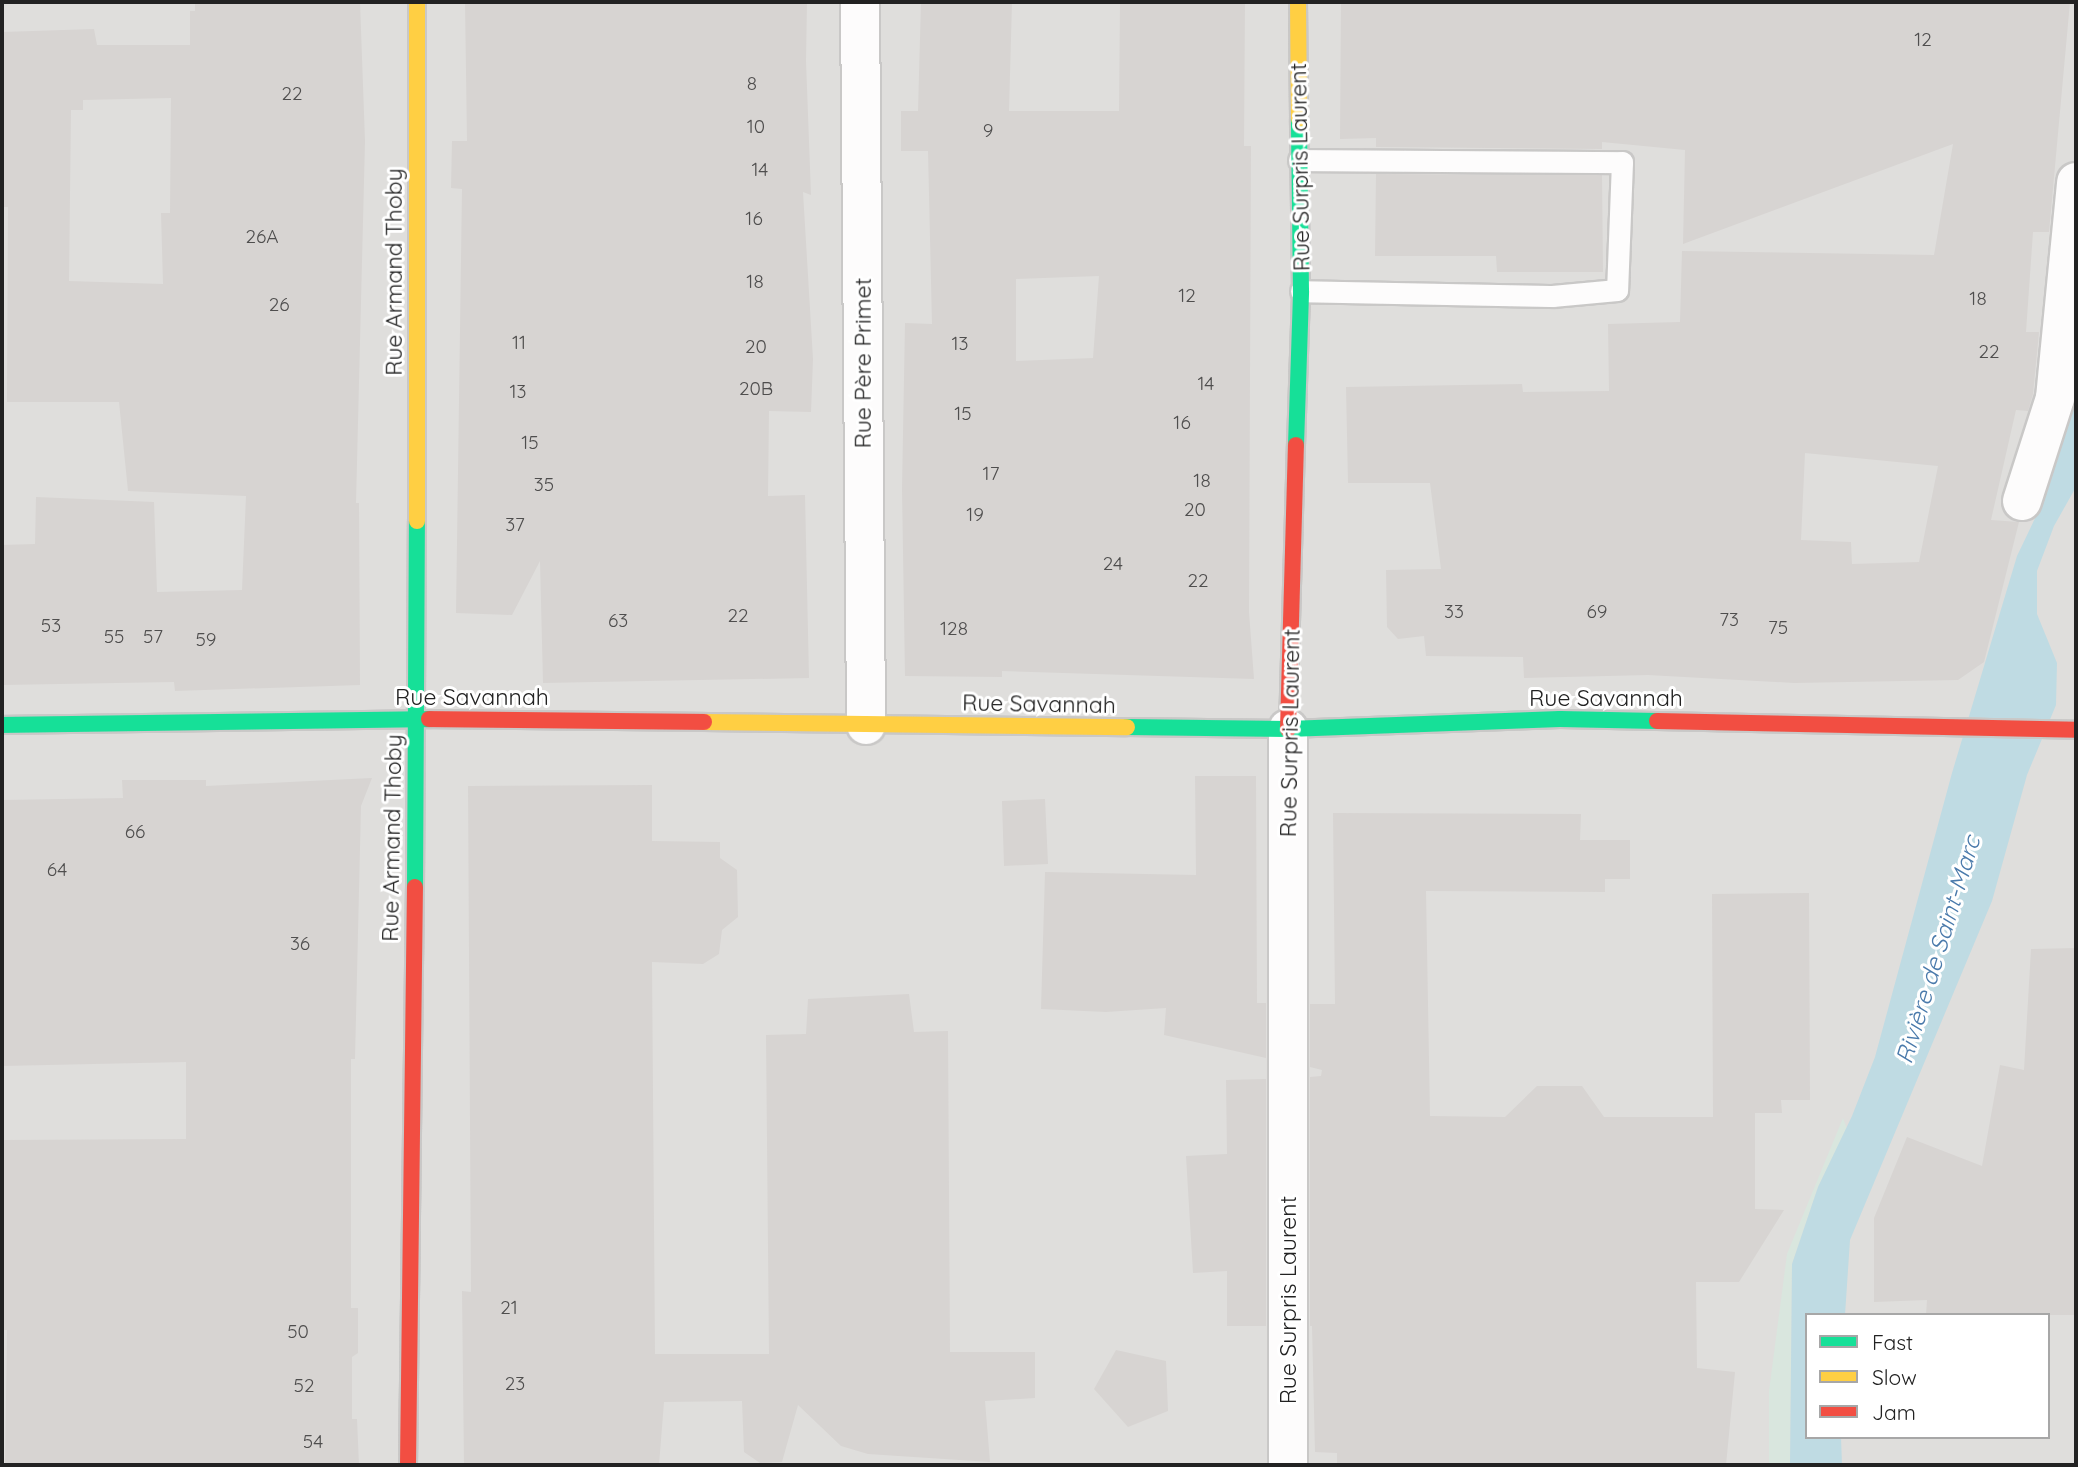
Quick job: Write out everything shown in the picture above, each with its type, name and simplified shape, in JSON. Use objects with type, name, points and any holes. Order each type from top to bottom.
[{"type":"street","name":"Rue Armand Thoby","points":[[408,1465],[417,719],[417,2]]},
{"type":"street","name":"Rue Père Primet","points":[[860,2],[866,725]]},
{"type":"street","name":"Rue Surpris Laurent","points":[[1288,1465],[1288,729],[1301,291],[1298,2]]},
{"type":"street","points":[[2022,501],[2055,398],[2076,181]]},
{"type":"street","name":"Rue Savannah","points":[[2,725],[417,719],[1288,729],[1560,719],[2076,730]]},
{"type":"lane","points":[[1300,160],[1622,162],[1617,290],[1552,296],[1301,291]]},
{"type":"shaded area","points":[[2,2],[2076,2],[2076,1465],[2,1465]]},
{"type":"shaded area","points":[[1843,1118],[1847,1129],[1818,1187],[1792,1264],[1790,1465],[1769,1465],[1769,1391],[1787,1254]]},
{"type":"water","name":"Rivière de Saint-Marc","points":[[2076,402],[2076,487],[2054,526],[2037,571],[2037,614],[2057,663],[2056,705],[2027,775],[1992,901],[1850,1240],[1845,1313],[1805,1313],[1805,1439],[1841,1439],[1842,1465],[1790,1465],[1792,1264],[1818,1187],[1852,1116],[1875,1057],[1952,773],[2017,556],[2038,512]]},
{"type":"building","points":[[195,2],[360,2],[365,141],[356,503],[359,503],[360,685],[175,691],[174,682],[2,685],[2,545],[35,544],[36,497],[154,502],[157,592],[242,590],[246,496],[128,491],[119,402],[7,402],[8,207],[2,207],[2,32],[94,29],[97,45],[190,45],[190,11],[195,11]],"holes":[[[171,98],[170,213],[161,213],[163,284],[69,281],[71,110],[83,110],[83,100]]]},
{"type":"building","points":[[465,2],[807,2],[806,61],[811,195],[803,192],[813,359],[811,412],[769,411],[768,496],[805,495],[809,678],[543,683],[540,561],[512,615],[456,613],[462,189],[451,188],[452,141],[467,141]]},
{"type":"building","points":[[921,2],[1012,2],[1009,111],[1119,111],[1120,2],[1245,2],[1244,146],[1251,146],[1249,612],[1254,679],[1002,671],[1002,677],[905,676],[902,489],[905,323],[932,324],[928,151],[901,151],[901,111],[918,111]],"holes":[[[1099,276],[1093,358],[1016,361],[1016,279]]]},
{"type":"building","points":[[1341,2],[2070,2],[2049,232],[2033,232],[2026,332],[2039,332],[2033,394],[2028,411],[2016,410],[1991,520],[2019,522],[1984,662],[1958,680],[1794,683],[1648,675],[1524,678],[1523,657],[1426,656],[1424,636],[1398,639],[1387,627],[1386,570],[1441,569],[1430,483],[1348,483],[1346,387],[1522,384],[1523,392],[1609,391],[1608,324],[1680,322],[1682,251],[1934,255],[1953,144],[1683,244],[1685,150],[1602,142],[1602,149],[1376,147],[1376,138],[1340,139]],"holes":[[[1805,453],[1938,466],[1919,562],[1852,564],[1851,542],[1801,540]]]},
{"type":"building","points":[[1376,174],[1602,175],[1603,272],[1497,272],[1496,256],[1375,256]]},
{"type":"building","points":[[1195,776],[1256,776],[1257,1003],[1266,1003],[1266,1058],[1164,1035],[1166,1008],[1106,1012],[1041,1009],[1045,872],[1196,875]]},
{"type":"building","points":[[372,778],[361,806],[355,1059],[351,1059],[351,1308],[358,1308],[358,1353],[352,1357],[352,1419],[357,1419],[359,1465],[5,1465],[7,1330],[2,1330],[2,1140],[186,1139],[186,1062],[2,1066],[2,800],[123,798],[122,780],[206,780],[206,786]]},
{"type":"building","points":[[652,785],[652,841],[720,842],[720,858],[737,870],[738,917],[722,930],[719,954],[703,964],[652,962],[655,1354],[769,1354],[766,1035],[806,1034],[808,999],[909,994],[914,1032],[948,1031],[950,1352],[1035,1352],[1035,1398],[985,1401],[990,1462],[868,1454],[841,1446],[798,1405],[782,1462],[760,1463],[744,1452],[742,1401],[664,1402],[659,1465],[464,1465],[462,1291],[471,1292],[468,786]]},
{"type":"building","points":[[1045,799],[1048,864],[1004,866],[1002,801]]},
{"type":"building","points":[[1333,813],[1581,814],[1580,840],[1630,840],[1630,879],[1605,879],[1605,892],[1426,891],[1430,1116],[1505,1117],[1537,1086],[1582,1086],[1604,1117],[1713,1117],[1712,894],[1809,893],[1810,1100],[1781,1100],[1782,1113],[1755,1113],[1755,1209],[1784,1210],[1739,1282],[1696,1282],[1697,1368],[1735,1372],[1726,1465],[1337,1465],[1337,1453],[1315,1452],[1310,1326],[1310,1077],[1321,1076],[1322,1070],[1310,1067],[1310,1004],[1335,1004]]},
{"type":"building","points":[[2076,948],[2076,1315],[1926,1313],[1927,1300],[1874,1302],[1874,1218],[1907,1137],[1982,1166],[2000,1065],[2024,1070],[2031,949]]},
{"type":"building","points":[[1266,1079],[1266,1326],[1227,1326],[1227,1271],[1193,1273],[1186,1156],[1227,1154],[1226,1080]]},
{"type":"building","points":[[1116,1350],[1166,1361],[1168,1411],[1128,1427],[1094,1389]]},
{"type":"traffic: fast","points":[[1296,445],[1301,291],[1299,119]]},
{"type":"traffic: fast","points":[[415,887],[417,521]]},
{"type":"traffic: fast","points":[[2,725],[429,719]]},
{"type":"traffic: fast","points":[[1127,727],[1288,729],[1560,719],[1657,721]]},
{"type":"traffic: slow","points":[[417,2],[417,521]]},
{"type":"traffic: slow","points":[[1298,2],[1299,119]]},
{"type":"traffic: slow","points":[[704,722],[1127,727]]},
{"type":"traffic: jam","points":[[1288,729],[1296,445]]},
{"type":"traffic: jam","points":[[429,719],[704,722]]},
{"type":"traffic: jam","points":[[1657,721],[2076,730]]},
{"type":"traffic: jam","points":[[408,1465],[415,887]]}]
